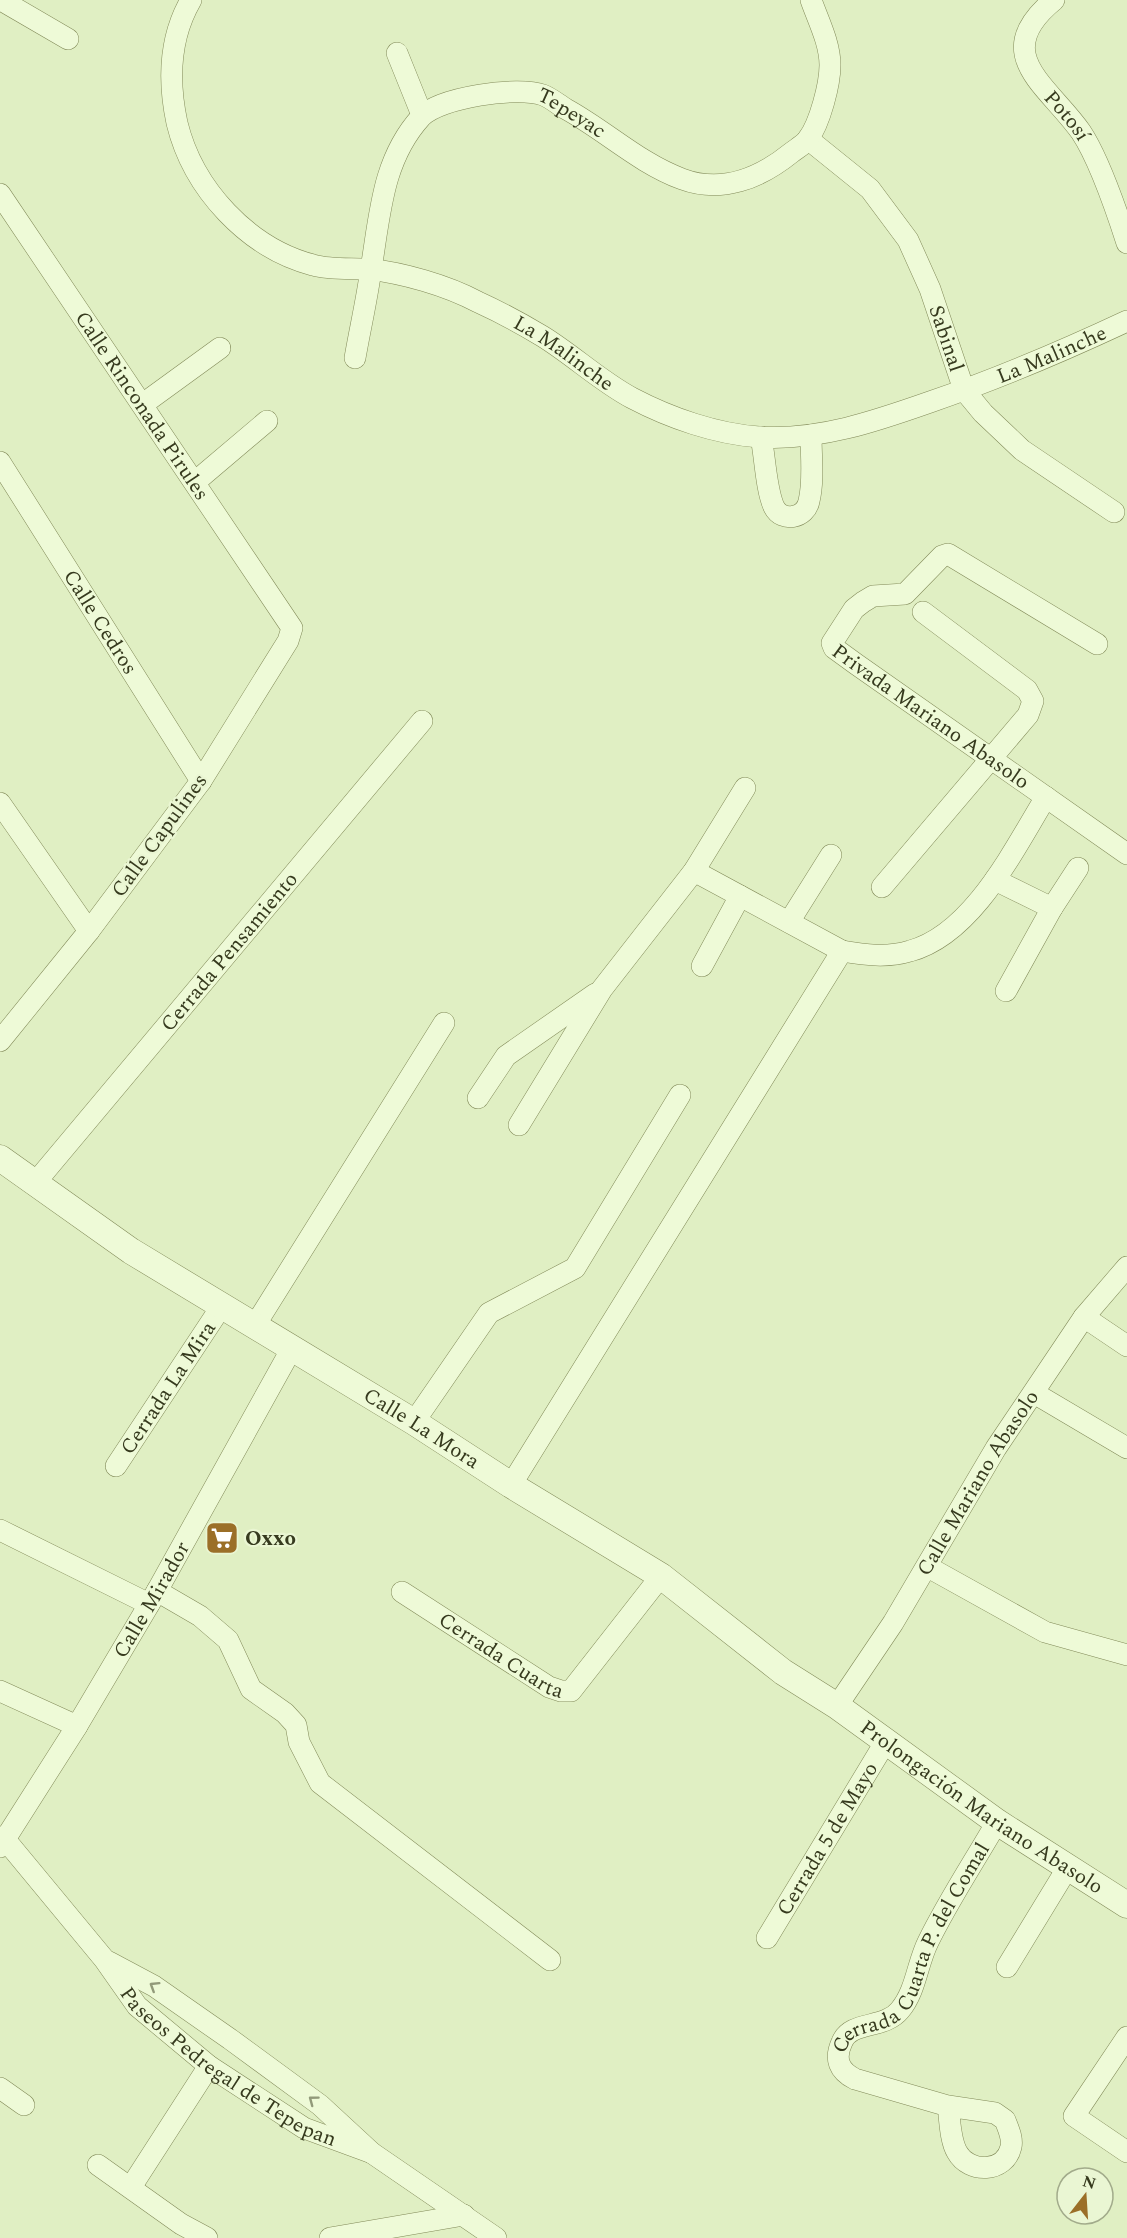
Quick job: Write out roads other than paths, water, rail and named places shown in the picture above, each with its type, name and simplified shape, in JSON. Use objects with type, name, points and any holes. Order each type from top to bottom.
[{"type":"street","points":[[2,0],[68,39]]},
{"type":"street","name":"La Malinche","points":[[191,0],[173,47],[171,96],[181,140],[206,187],[236,224],[267,248],[315,266],[371,270],[430,284],[475,300],[542,337],[630,397],[670,415],[729,433],[761,437],[811,435],[870,423],[964,390],[1127,321]]},
{"type":"street","name":"Tepeyac","points":[[422,115],[449,103],[480,94],[511,91],[542,95],[589,122],[646,164],[684,180],[711,185],[741,183],[772,168],[808,139],[826,95],[830,64],[824,37],[811,0]]},
{"type":"street","name":"Potosí","points":[[1054,0],[1037,14],[1026,34],[1023,54],[1031,74],[1081,133],[1115,207],[1127,243]]},
{"type":"street","points":[[355,358],[384,183],[397,153],[422,115],[397,53]]},
{"type":"street","name":"Sabinal","points":[[808,139],[870,189],[908,240],[930,289],[964,390],[1022,450],[1114,512]]},
{"type":"street","name":"Calle Rinconada Pirules","points":[[0,194],[286,616]]},
{"type":"street","points":[[144,404],[220,348]]},
{"type":"street","points":[[195,482],[267,421]]},
{"type":"street","points":[[761,437],[774,506],[789,517],[801,514],[809,503],[811,435]]},
{"type":"street","name":"Calle Cedros","points":[[0,462],[201,781]]},
{"type":"street","name":"Privada Mariano Abasolo","points":[[1097,644],[948,554],[942,556],[905,594],[873,596],[854,609],[832,643],[834,648],[1127,854]]},
{"type":"street","points":[[882,887],[992,760],[1028,715],[1033,701],[1027,690],[923,612]]},
{"type":"street","name":"Calle Capulines","points":[[0,1041],[89,931],[201,781],[288,641],[292,628],[286,616]]},
{"type":"street","name":"Cerrada Pensamiento","points":[[35,1182],[422,721]]},
{"type":"street","points":[[519,1125],[602,988],[694,871],[746,788]]},
{"type":"street","points":[[694,871],[842,951],[872,956],[911,951],[949,932],[995,880],[1046,797]]},
{"type":"street","points":[[3,813],[89,931]]},
{"type":"street","points":[[789,922],[831,855]]},
{"type":"street","points":[[1006,992],[1052,908],[1078,868]]},
{"type":"street","points":[[995,880],[1052,908]]},
{"type":"street","points":[[702,966],[740,896]]},
{"type":"street","points":[[511,1485],[842,951]]},
{"type":"street","points":[[478,1098],[506,1056],[602,988]]},
{"type":"street","points":[[254,1327],[444,1023]]},
{"type":"street","points":[[414,1422],[489,1313],[575,1268],[680,1095]]},
{"type":"street","name":"Calle La Mora","points":[[0,1158],[117,1242],[414,1422],[511,1485],[661,1576],[783,1672],[837,1706]]},
{"type":"street","name":"Calle Mariano Abasolo","points":[[837,1706],[928,1567],[996,1448],[1084,1317],[1127,1267]]},
{"type":"street","name":"Cerrada La Mira","points":[[116,1466],[221,1307]]},
{"type":"street","points":[[1084,1317],[1127,1346]]},
{"type":"street","name":"Calle Mirador","points":[[2,1841],[77,1726],[153,1598],[292,1348]]},
{"type":"street","points":[[1034,1393],[1127,1448]]},
{"type":"street","points":[[0,1530],[153,1598],[200,1616],[228,1640],[238,1668],[251,1689],[285,1713],[296,1725],[299,1742],[321,1783],[550,1960]]},
{"type":"street","points":[[928,1567],[1046,1632],[1127,1655]]},
{"type":"street","name":"Cerrada Cuarta","points":[[402,1592],[549,1687],[561,1691],[571,1690],[661,1576]]},
{"type":"street","points":[[0,1692],[77,1726]]},
{"type":"street","name":"Prolongación Mariano Abasolo","points":[[837,1706],[997,1822],[1127,1905]]},
{"type":"street","name":"Cerrada 5 de Mayo","points":[[767,1938],[886,1741]]},
{"type":"street","name":"Cerrada Cuarta P. del Comal","points":[[948,2106],[844,2074],[839,2065],[838,2055],[842,2040],[849,2031],[884,2023],[900,2010],[913,1985],[927,1944],[997,1822]]},
{"type":"street","name":"Paseos Pedregal de Tepepan","points":[[2,1841],[104,1959],[137,2006],[208,2067],[304,2128],[372,2153]]},
{"type":"street","points":[[1007,1967],[1068,1867]]},
{"type":"street","name":"Paseos Pedregal de Tepepan","points":[[104,1959],[154,1986],[230,2039],[320,2105],[372,2153],[496,2238]]},
{"type":"street","points":[[1127,2037],[1074,2116],[1127,2152]]},
{"type":"street","points":[[131,2187],[208,2067]]},
{"type":"street","points":[[0,2088],[24,2105]]},
{"type":"street","points":[[98,2165],[181,2224],[207,2238]]},
{"type":"street","points":[[330,2238],[464,2215]]},
{"type":"place","name":"Oxxo","points":[[222,1538]]}]
